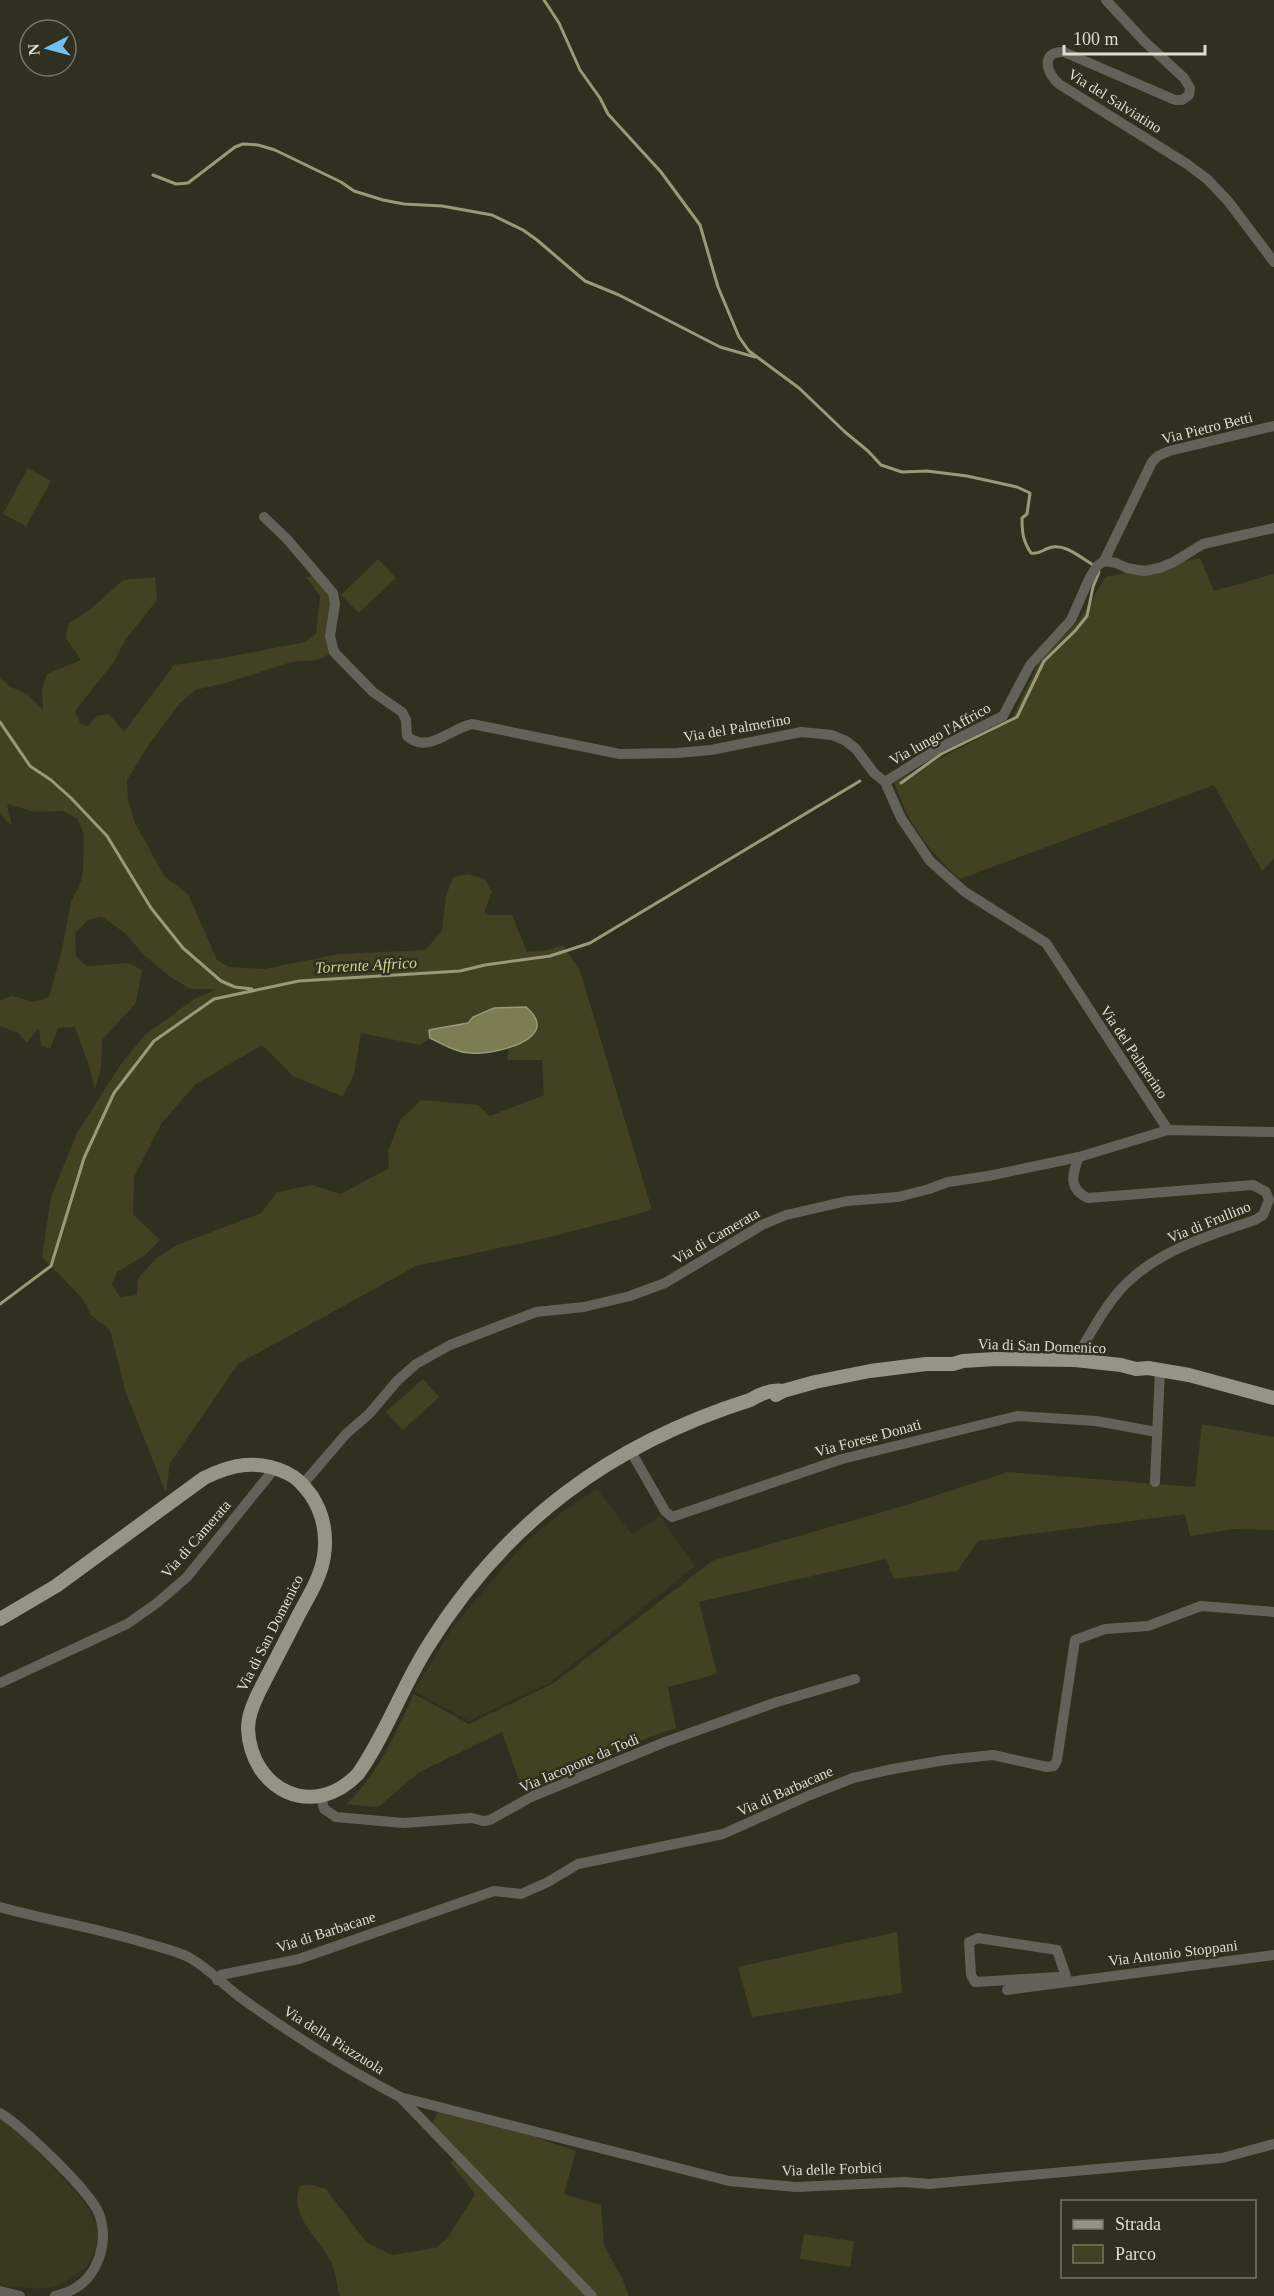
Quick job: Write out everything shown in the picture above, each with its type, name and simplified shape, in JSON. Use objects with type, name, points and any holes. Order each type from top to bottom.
[{"type":"main road","name":"Via di San Domenico","points":[[0,1619],[56,1586],[204,1478],[236,1465],[254,1464],[276,1468],[290,1474],[303,1484],[316,1502],[322,1516],[325,1537],[324,1558],[313,1588],[250,1710],[248,1727],[250,1743],[266,1776],[281,1790],[295,1796],[306,1798],[321,1796],[341,1788],[358,1774],[437,1632],[465,1591],[498,1553],[536,1516],[571,1488],[630,1450],[676,1428],[776,1390],[870,1371],[995,1359],[1138,1364],[1144,1368],[1220,1383],[1274,1398]]},
{"type":"street","name":"Via del Salviatino","points":[[1106,0],[1144,41],[1184,78],[1190,88],[1189,95],[1182,100],[1175,100],[1064,52],[1054,53],[1049,59],[1047,69],[1050,75],[1059,84],[1187,164],[1207,179],[1228,201],[1274,262]]},
{"type":"street","name":"Via Pietro Betti","points":[[1104,561],[1152,462],[1158,456],[1169,451],[1274,426]]},
{"type":"street","name":"Via del Palmerino","points":[[264,517],[287,539],[333,593],[335,604],[330,636],[334,652],[373,692],[402,712],[406,720],[406,736],[413,742],[429,743],[444,738],[461,726],[472,724],[595,751],[640,755],[711,750],[801,732],[832,735],[846,741],[885,782],[906,825],[930,861],[965,892],[1046,943],[1168,1130]]},
{"type":"street","points":[[1104,561],[1144,571],[1172,563],[1203,544],[1274,528]]},
{"type":"street","name":"Via lungo l'Affrico","points":[[885,782],[939,748],[1003,716],[1030,665],[1071,620],[1089,579],[1097,566],[1104,561]]},
{"type":"street","name":"Via di Camerata","points":[[303,1484],[346,1434],[369,1414],[416,1364],[450,1345],[536,1312],[584,1307],[630,1296],[665,1283],[762,1225],[786,1215],[847,1201],[897,1197],[948,1182],[1079,1157],[1168,1130],[1274,1132]]},
{"type":"street","name":"Via di Frullino","points":[[1075,1360],[1121,1290],[1138,1274],[1182,1246],[1255,1220],[1263,1215],[1269,1200],[1266,1192],[1253,1185],[1088,1198],[1075,1190],[1072,1183],[1074,1168],[1079,1157]]},
{"type":"street","points":[[1090,1334],[1089,1350],[1092,1362]]},
{"type":"street","points":[[1155,1482],[1160,1370]]},
{"type":"street","name":"Via Forese Donati","points":[[630,1450],[665,1511],[672,1517],[842,1459],[1009,1418],[1096,1421],[1157,1432]]},
{"type":"street","name":"Via di Camerata","points":[[0,1683],[127,1624],[158,1603],[187,1577],[276,1468]]},
{"type":"street","name":"Via di Barbacane","points":[[217,1980],[222,1975],[299,1959],[494,1891],[521,1894],[548,1882],[578,1864],[723,1834],[853,1778],[945,1760],[993,1755],[1047,1767],[1054,1766],[1057,1760],[1075,1640],[1082,1635],[1105,1629],[1148,1626],[1201,1606],[1274,1612]]},
{"type":"street","name":"Via Iacopone da Todi","points":[[321,1796],[324,1809],[336,1817],[403,1822],[472,1818],[490,1820],[531,1797],[665,1742],[777,1702],[855,1679]]},
{"type":"street","name":"Via della Piazzuola","points":[[0,1907],[113,1933],[167,1949],[189,1957],[212,1972],[217,1980],[244,2000],[365,2079],[400,2097],[592,2296]]},
{"type":"street","name":"Via Antonio Stoppani","points":[[978,1938],[1057,1950],[1071,1979],[975,1982],[970,1975],[969,1942],[978,1938]]},
{"type":"street","name":"Via Antonio Stoppani","points":[[1007,1990],[1071,1979],[1274,1955]]},
{"type":"street","name":"Via delle Forbici","points":[[400,2097],[729,2181],[769,2186],[905,2182],[929,2184],[1034,2176],[1222,2158],[1274,2144]]},
{"type":"street","points":[[0,2113],[28,2136],[74,2181],[97,2208],[100,2215],[103,2245],[98,2262],[82,2283],[73,2290],[55,2296]]},
{"type":"street","points":[[0,2290],[20,2296]]},
{"type":"shaded area","points":[[526,1007],[535,1018],[537,1028],[521,1043],[508,1048],[470,1053],[454,1049],[430,1038],[429,1030],[468,1023],[473,1017],[494,1008]]},
{"type":"shaded area","points":[[597,1489],[632,1535],[660,1516],[695,1566],[549,1683],[469,1721],[414,1691],[450,1632],[525,1543],[562,1512]]},
{"type":"shaded area","points":[[0,2117],[19,2132],[78,2194],[92,2214],[98,2235],[96,2249],[87,2266],[69,2280],[56,2286],[41,2289],[0,2285]]},
{"type":"green space","points":[[28,468],[51,481],[26,526],[3,514]]},
{"type":"green space","points":[[1200,558],[1214,591],[1274,574],[1274,859],[1262,871],[1214,785],[960,879],[937,857],[920,835],[906,811],[894,782],[1010,722],[1040,660],[1079,620],[1106,577]]},
{"type":"green space","points":[[378,559],[396,578],[359,613],[341,595]]},
{"type":"green space","points":[[318,576],[333,593],[334,652],[317,660],[291,662],[226,683],[195,690],[180,703],[148,746],[127,780],[128,800],[135,823],[164,876],[188,894],[217,960],[229,967],[264,969],[339,954],[425,950],[442,931],[446,896],[453,877],[468,874],[485,879],[492,892],[484,913],[512,915],[527,952],[548,950],[563,945],[580,971],[652,1210],[555,1236],[416,1266],[238,1364],[170,1463],[166,1493],[126,1393],[110,1330],[91,1315],[83,1299],[42,1257],[51,1197],[77,1133],[121,1064],[145,1035],[194,999],[217,989],[190,989],[169,976],[143,954],[125,933],[102,917],[89,919],[75,933],[76,957],[87,966],[129,963],[142,970],[136,1003],[102,1040],[101,1068],[95,1089],[75,1027],[58,1028],[50,1049],[41,1045],[39,1028],[27,1043],[18,1033],[0,1026],[0,1000],[12,996],[34,1002],[49,997],[62,950],[71,902],[81,881],[84,835],[78,819],[63,811],[35,812],[7,804],[12,826],[0,814],[0,678],[9,686],[27,694],[43,710],[42,689],[47,674],[81,660],[66,638],[68,624],[91,609],[123,580],[155,577],[157,600],[126,639],[113,663],[75,711],[81,725],[88,726],[97,716],[109,714],[124,732],[174,665],[305,642],[316,634],[320,596],[306,577]],"holes":[[[473,1017],[525,1042],[509,1049],[507,1060],[542,1060],[544,1095],[490,1116],[478,1105],[421,1100],[400,1120],[388,1152],[389,1168],[341,1194],[312,1185],[277,1192],[261,1213],[177,1245],[157,1258],[138,1278],[137,1295],[120,1297],[112,1285],[117,1272],[145,1255],[160,1240],[133,1214],[134,1177],[161,1124],[196,1084],[262,1045],[293,1076],[343,1097],[354,1074],[361,1033],[420,1045],[430,1038],[429,1034],[434,1031],[463,1024]]]},
{"type":"green space","points":[[423,1379],[439,1397],[403,1430],[386,1412]]},
{"type":"green space","points":[[1202,1424],[1274,1437],[1274,1530],[1232,1529],[1190,1536],[1185,1514],[978,1541],[957,1571],[894,1579],[886,1559],[699,1602],[717,1674],[668,1687],[676,1728],[520,1783],[502,1732],[418,1773],[378,1807],[346,1804],[368,1780],[377,1766],[414,1694],[469,1724],[554,1683],[712,1561],[903,1506],[1008,1472],[1195,1487]]},
{"type":"green space","points":[[897,1932],[902,1993],[752,2017],[738,1967]]},
{"type":"green space","points":[[441,2105],[576,2151],[564,2194],[601,2205],[604,2246],[629,2296],[340,2296],[332,2264],[307,2227],[298,2207],[297,2197],[300,2186],[312,2185],[326,2189],[366,2242],[392,2255],[435,2248],[447,2239],[475,2194],[450,2162],[462,2153],[432,2124]]},
{"type":"green space","points":[[804,2234],[854,2241],[850,2267],[800,2259]]},
{"type":"waterway","points":[[544,0],[559,23],[580,70],[600,98],[608,114],[661,172],[700,225],[718,287],[739,337],[749,351],[799,388],[881,465],[902,472],[927,471],[967,476],[1017,487],[1030,493],[1027,514],[1022,518],[1022,523],[1025,541],[1031,553],[1061,547],[1093,565]]},
{"type":"waterway","points":[[153,175],[176,184],[188,183],[235,147],[243,144],[258,145],[275,150],[341,182],[354,191],[383,200],[404,204],[442,206],[492,215],[523,230],[585,281],[619,295],[720,347],[755,357]]},
{"type":"waterway","name":"Torrente Affrico","points":[[901,783],[941,754],[1017,717],[1044,661],[1087,616],[1093,587],[1099,572]]},
{"type":"waterway","points":[[0,722],[30,766],[51,780],[71,798],[107,836],[151,908],[183,948],[221,981],[235,987],[252,989]]},
{"type":"waterway","name":"Torrente Affrico","points":[[0,1304],[51,1266],[84,1158],[114,1093],[154,1041],[214,999],[299,981],[460,971],[485,965],[550,956],[590,943],[860,781]]}]
